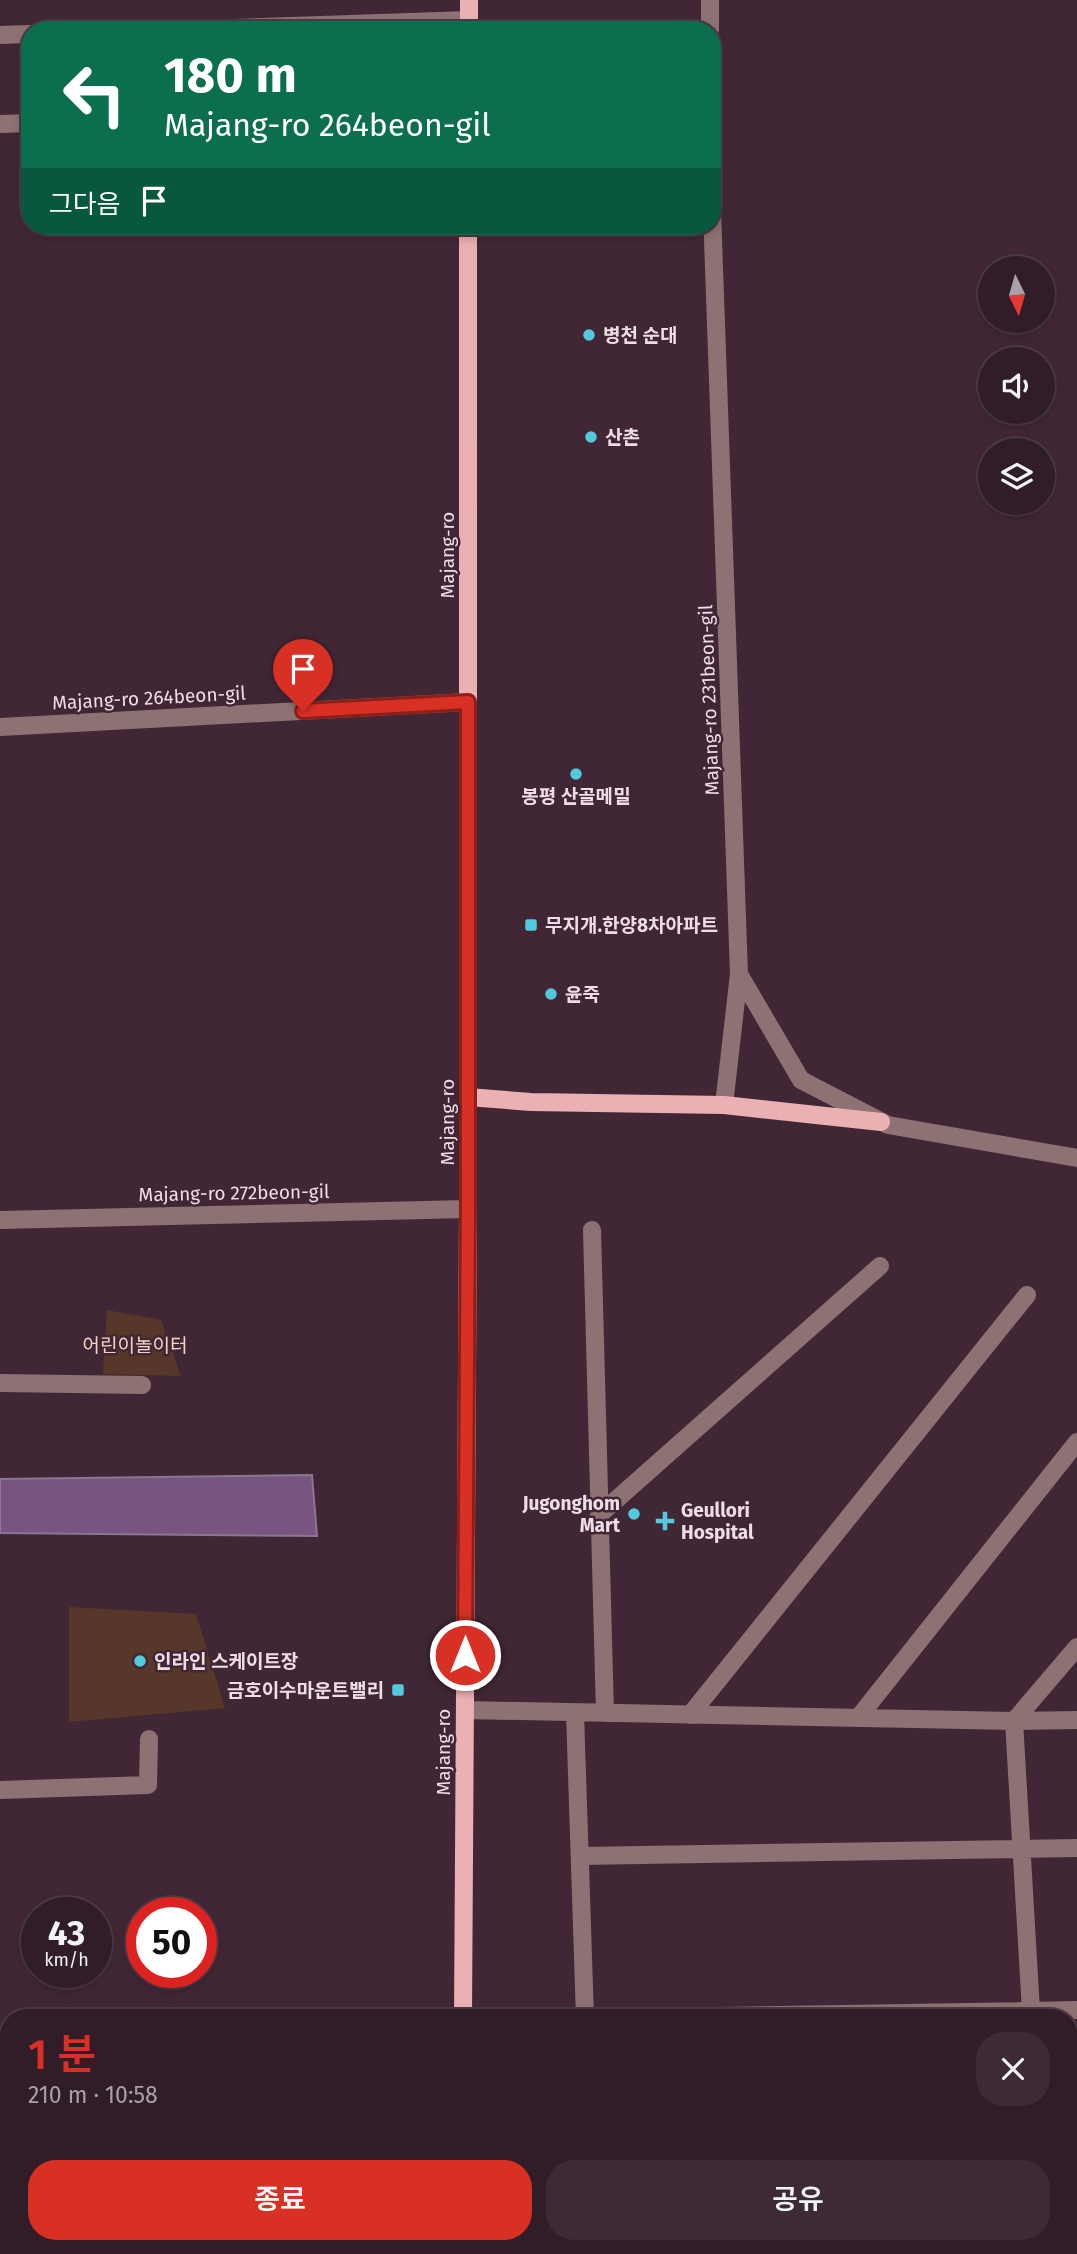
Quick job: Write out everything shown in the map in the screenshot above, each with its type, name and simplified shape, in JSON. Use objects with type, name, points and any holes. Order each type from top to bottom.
[{"type":"main road","points":[[469,0],[469,21]]},
{"type":"main road","name":"Majang-ro","points":[[463,2009],[468,1209],[468,235]]},
{"type":"main road","points":[[468,1097],[531,1102],[724,1105],[881,1122]]},
{"type":"street","points":[[710,0],[710,21]]},
{"type":"street","points":[[0,35],[21,34]]},
{"type":"street","points":[[0,124],[21,123]]},
{"type":"street","name":"Majang-ro 231beon-gil","points":[[713,235],[739,974],[801,1080],[888,1125],[1077,1158]]},
{"type":"street","name":"Majang-ro 264beon-gil","points":[[0,727],[468,702]]},
{"type":"street","points":[[724,1105],[739,974]]},
{"type":"street","name":"Majang-ro 272beon-gil","points":[[0,1220],[468,1209]]},
{"type":"street","points":[[592,1230],[605,1713]]},
{"type":"street","points":[[599,1515],[880,1266]]},
{"type":"street","points":[[690,1715],[1027,1295]]},
{"type":"street","points":[[0,1383],[142,1385]]},
{"type":"street","points":[[858,1718],[1077,1442]]},
{"type":"street","points":[[1031,2009],[1014,1721],[1077,1647]]},
{"type":"street","points":[[465,1710],[1077,1720]]},
{"type":"street","points":[[575,1713],[585,2009]]},
{"type":"street","points":[[0,1790],[148,1785],[149,1739]]},
{"type":"street","points":[[580,1856],[1077,1848]]},
{"type":"green space","name":"어린이놀이터","points":[[107,1310],[161,1320],[181,1376],[103,1374]]},
{"type":"green space","name":"인라인 스케이트장","points":[[69,1607],[196,1614],[225,1708],[69,1722]]},
{"type":"shaded area","points":[[89,2007],[89,2009],[48,2009]]},
{"type":"building","points":[[312,1475],[317,1536],[0,1533],[0,1479]]},
{"type":"place","name":"병천 순대","points":[[589,335]]},
{"type":"place","name":"산촌","points":[[591,437]]},
{"type":"place","name":"봉평 산골메밀","points":[[576,774]]},
{"type":"place","name":"무지개.한양8차아파트","points":[[531,925]]},
{"type":"place","name":"윤죽","points":[[551,994]]},
{"type":"place","name":"Jugonghom Mart","points":[[634,1514]]},
{"type":"place","name":"Geullori Hospital","points":[[665,1521]]},
{"type":"place","name":"인라인 스케이트장","points":[[140,1661]]},
{"type":"place","name":"금호이수마운트밸리","points":[[398,1690]]},
{"type":"route","points":[[303,711],[468,702],[465,1655]]}]
